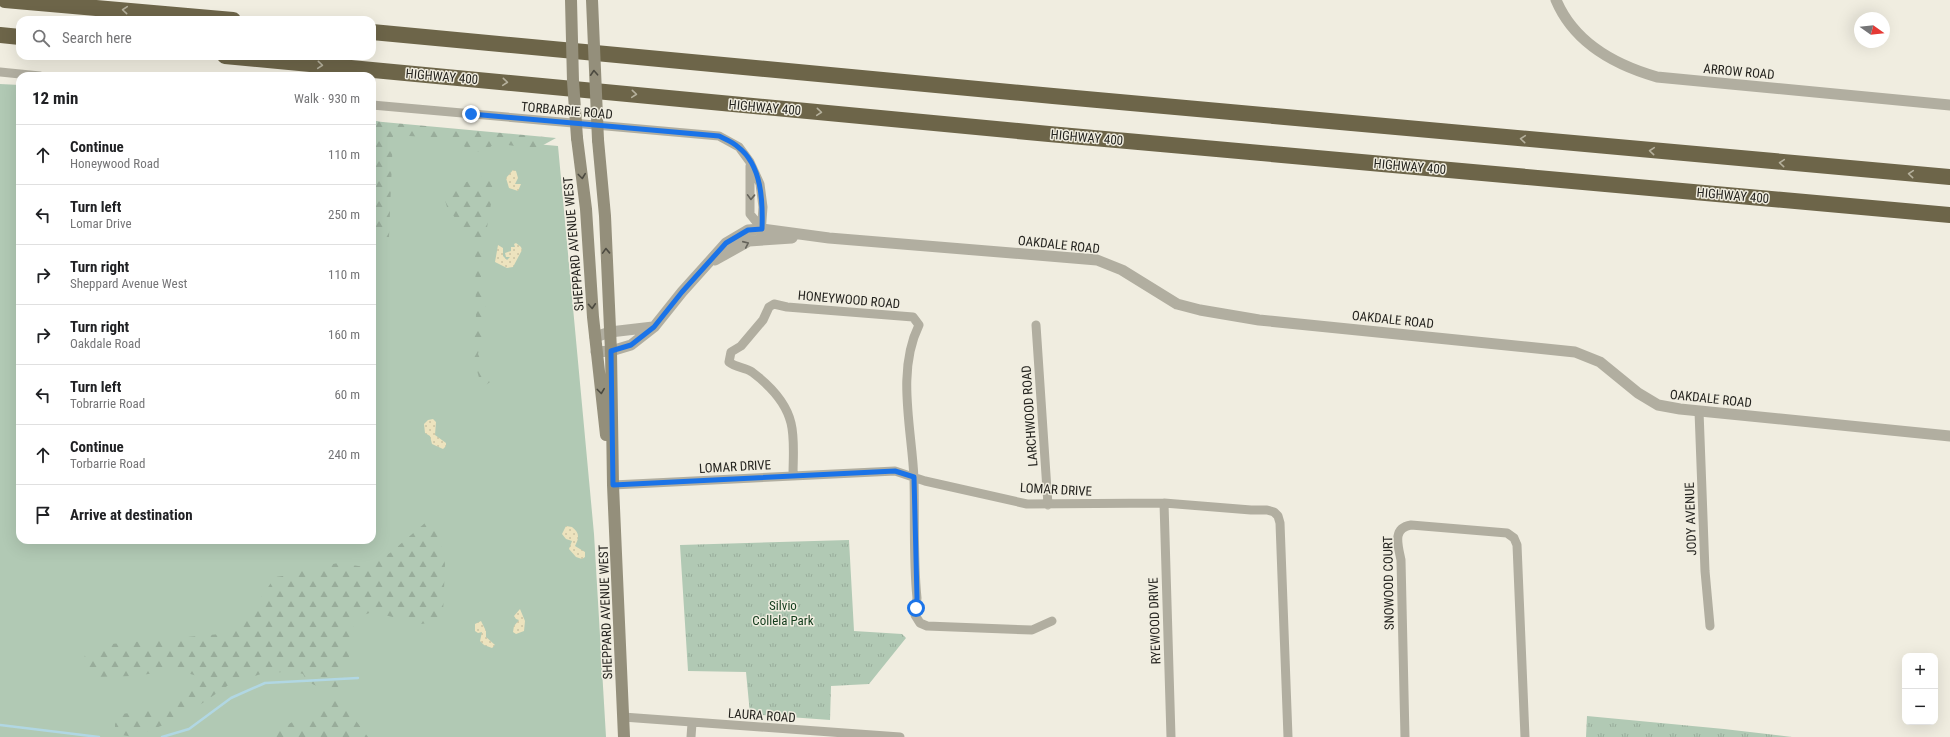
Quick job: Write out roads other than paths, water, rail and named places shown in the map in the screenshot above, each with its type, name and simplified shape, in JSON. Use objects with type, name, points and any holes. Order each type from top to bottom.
[{"type":"highway","points":[[5,0],[187,16]]},
{"type":"highway","points":[[376,32],[1060,97],[1950,177]]},
{"type":"highway","points":[[0,35],[16,37]]},
{"type":"highway","name":"HIGHWAY 400","points":[[268,60],[1057,134],[1950,215]]},
{"type":"main road","name":"SHEPPARD AVENUE WEST","points":[[571,0],[573,82],[577,138],[586,208],[596,352],[613,485]]},
{"type":"main road","name":"SHEPPARD AVENUE WEST","points":[[592,0],[598,140],[605,216],[611,351],[613,485],[624,737]]},
{"type":"street","name":"ARROW ROAD","points":[[1556,0],[1561,11],[1574,30],[1600,53],[1638,71],[1657,77],[1950,105]]},
{"type":"street","points":[[0,72],[16,74]]},
{"type":"street","name":"TORBARRIE ROAD","points":[[376,105],[719,136],[739,147],[750,162],[760,184],[763,207],[761,234]]},
{"type":"street","name":"OAKDALE ROAD","points":[[596,352],[611,351],[631,345],[654,327],[707,264],[761,234],[829,238],[1097,260],[1122,270],[1177,304],[1200,310],[1259,320],[1575,352],[1600,362],[1638,393],[1658,406],[1950,436]]},
{"type":"street","name":"HONEYWOOD ROAD","points":[[793,476],[791,424],[788,413],[763,381],[746,368],[731,364],[728,358],[731,352],[741,346],[763,320],[769,307],[774,304],[787,307],[913,317],[919,325],[911,341],[906,387],[914,477],[917,598],[915,615],[920,623],[927,626],[1032,630],[1052,622]]},
{"type":"street","name":"LARCHWOOD ROAD","points":[[1036,325],[1048,505]]},
{"type":"street","points":[[595,337],[610,332],[654,327]]},
{"type":"street","name":"JODY AVENUE","points":[[1699,411],[1705,572],[1710,626]]},
{"type":"street","name":"LOMAR DRIVE","points":[[613,485],[895,471],[914,477],[1027,504],[1164,503],[1267,510],[1274,512],[1278,516],[1280,523],[1288,737]]},
{"type":"street","name":"RYEWOOD DRIVE","points":[[1164,503],[1171,737]]},
{"type":"street","name":"SNOWOOD COURT","points":[[1406,737],[1401,560],[1398,538],[1399,530],[1403,526],[1411,524],[1507,533],[1514,538],[1517,545],[1525,737]]},
{"type":"street","name":"LAURA ROAD","points":[[623,717],[900,737]]},
{"type":"street","points":[[690,737],[692,723]]},
{"type":"waterway","points":[[162,737],[189,729],[231,698],[265,683],[358,678]]},
{"type":"waterway","points":[[0,725],[99,737]]},
{"type":"park label","name":"Silvio Collela Park","points":[[783,612]]}]
